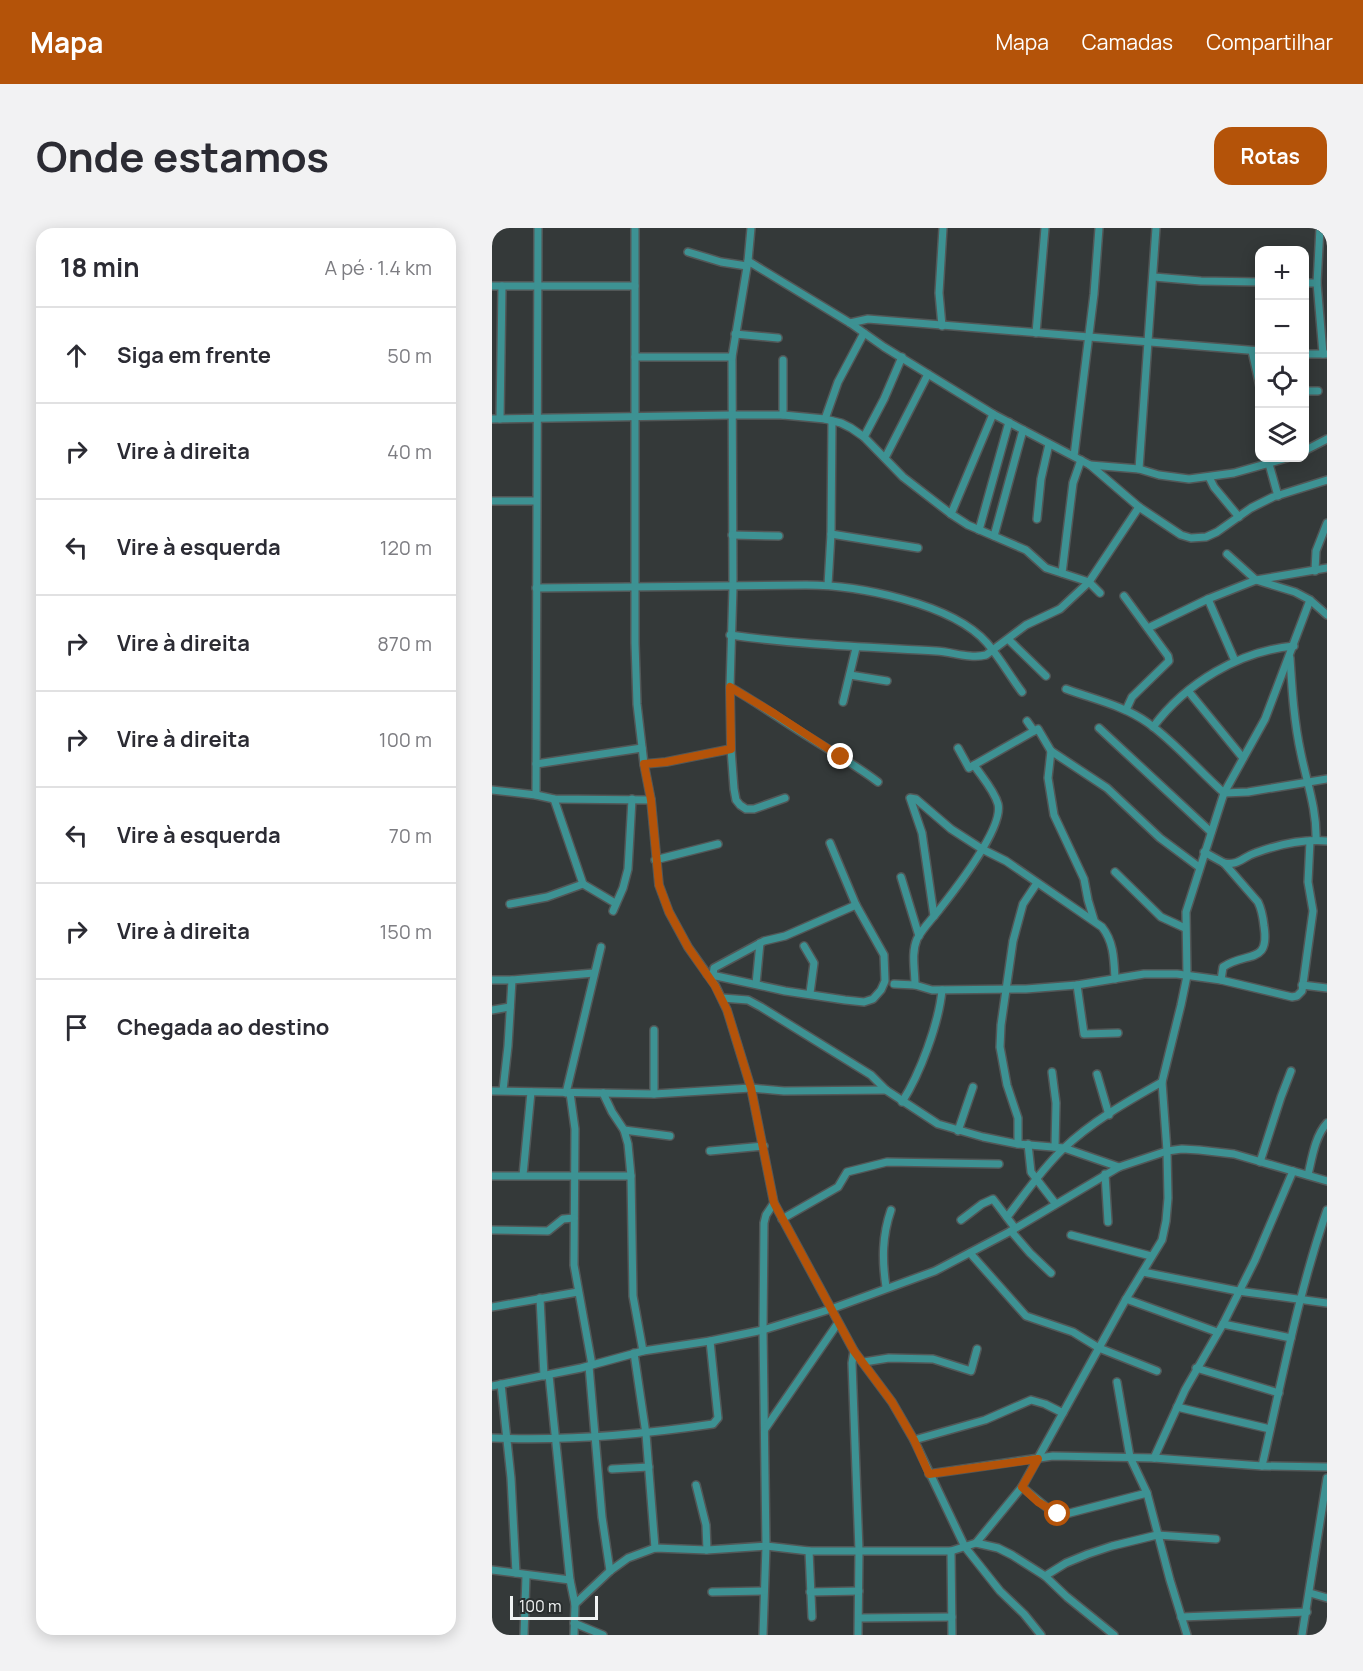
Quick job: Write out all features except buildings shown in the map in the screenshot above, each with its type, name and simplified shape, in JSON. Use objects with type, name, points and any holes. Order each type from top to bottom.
[{"type":"street","points":[[536,795],[538,228]]},
{"type":"street","points":[[636,228],[634,587],[637,704],[651,800],[659,885],[676,926],[710,975],[722,998],[751,1088],[774,1203],[782,1219],[854,1351],[892,1402],[914,1440],[965,1547],[1000,1591],[1024,1614],[1041,1635]]},
{"type":"street","points":[[751,228],[748,263],[732,357],[731,749],[734,789],[736,800],[740,805],[746,809],[754,809],[785,798]]},
{"type":"street","points":[[942,326],[939,293],[944,228]]},
{"type":"street","points":[[1035,333],[1045,228]]},
{"type":"street","points":[[1062,573],[1078,458],[1087,338],[1100,228]]},
{"type":"street","points":[[1139,469],[1156,228]]},
{"type":"street","points":[[1309,354],[1325,354],[1317,283],[1320,228]]},
{"type":"street","points":[[688,252],[721,262],[748,263],[850,322],[993,414],[1090,465],[1139,507],[1181,535],[1191,538],[1206,537],[1251,508],[1278,496],[1327,480]]},
{"type":"street","points":[[1154,277],[1255,282]]},
{"type":"street","points":[[1309,283],[1317,283]]},
{"type":"street","points":[[492,286],[635,286]]},
{"type":"street","points":[[502,286],[501,349],[496,419],[783,415],[829,420],[852,428],[864,437],[903,477],[951,514],[979,530],[1026,550],[1046,568],[1089,582],[1101,593]]},
{"type":"street","points":[[850,322],[868,319],[1255,351]]},
{"type":"street","points":[[828,585],[831,534],[829,420],[838,382],[864,333]]},
{"type":"street","points":[[735,334],[778,338]]},
{"type":"street","points":[[492,349],[501,349]]},
{"type":"street","points":[[635,357],[732,357]]},
{"type":"street","points":[[864,437],[902,357]]},
{"type":"street","points":[[783,360],[783,415]]},
{"type":"street","points":[[885,458],[928,374]]},
{"type":"street","points":[[1309,391],[1318,391]]},
{"type":"street","points":[[951,514],[979,453],[993,414]]},
{"type":"street","points":[[979,530],[1010,423]]},
{"type":"street","points":[[994,536],[1023,430]]},
{"type":"street","points":[[1309,449],[1327,439]]},
{"type":"street","points":[[1037,519],[1041,479],[1049,444]]},
{"type":"street","points":[[1090,465],[1139,469],[1159,475],[1189,479],[1209,477],[1268,462]]},
{"type":"street","points":[[1272,462],[1278,496]]},
{"type":"street","points":[[1209,477],[1214,487],[1239,517]]},
{"type":"street","points":[[492,501],[536,501]]},
{"type":"street","points":[[730,634],[794,644],[949,651],[979,656],[993,651],[1026,626],[1060,609],[1089,582],[1139,507]]},
{"type":"street","points":[[1315,571],[1316,551],[1327,524]]},
{"type":"street","points":[[831,534],[918,548]]},
{"type":"street","points":[[732,535],[778,536]]},
{"type":"street","points":[[1227,554],[1256,580],[1295,592],[1310,600],[1327,615]]},
{"type":"street","points":[[1148,628],[1208,599],[1256,580],[1327,568]]},
{"type":"street","points":[[536,588],[828,585],[880,595],[933,609],[951,616],[970,628],[987,642],[1022,692]]},
{"type":"street","points":[[1124,596],[1168,656],[1169,661],[1132,697],[1126,710]]},
{"type":"street","points":[[1208,599],[1235,661]]},
{"type":"street","points":[[575,1604],[610,1571],[628,1558],[655,1548],[707,1550],[766,1546],[809,1551],[951,1551],[976,1543],[1022,1487],[1126,1299],[1162,1240],[1168,1198],[1162,1082],[1187,976],[1186,912],[1224,793],[1265,719],[1310,600]]},
{"type":"street","points":[[1009,640],[1046,676]]},
{"type":"street","points":[[1153,727],[1167,709],[1235,661],[1276,648],[1294,646]]},
{"type":"street","points":[[843,702],[856,648]]},
{"type":"street","points":[[894,984],[942,990],[1005,989],[1077,985],[1144,974],[1221,980],[1292,997],[1298,996],[1302,991],[1312,911],[1308,882],[1315,813],[1292,704],[1290,655]]},
{"type":"street","points":[[850,675],[887,681]]},
{"type":"street","points":[[730,687],[860,768],[878,782]]},
{"type":"street","points":[[1066,689],[1126,710],[1153,727],[1224,793],[1248,792],[1327,779]]},
{"type":"street","points":[[1189,692],[1243,758]]},
{"type":"street","points":[[1027,721],[1034,731]]},
{"type":"street","points":[[1099,728],[1210,832]]},
{"type":"street","points":[[958,748],[969,768],[1038,729],[1050,751],[1107,788],[1160,838],[1199,867]]},
{"type":"street","points":[[536,764],[642,748]]},
{"type":"street","points":[[644,764],[731,749]]},
{"type":"street","points":[[1050,751],[1048,778],[1054,815],[1084,879],[1094,920]]},
{"type":"street","points":[[915,985],[914,950],[919,936],[961,882],[996,822],[998,805],[995,796],[974,765]]},
{"type":"street","points":[[492,790],[554,799],[651,800]]},
{"type":"street","points":[[934,916],[922,833],[910,798],[916,799],[951,829],[1006,861],[1094,920],[1107,934],[1112,946],[1115,979]]},
{"type":"street","points":[[554,799],[583,884],[614,907],[621,895],[628,869],[632,799]]},
{"type":"street","points":[[1224,863],[1235,864],[1252,854],[1313,841],[1327,841]]},
{"type":"street","points":[[710,975],[785,991],[864,1002],[873,999],[885,981],[884,955],[856,905],[830,843]]},
{"type":"street","points":[[655,860],[718,844]]},
{"type":"street","points":[[1204,852],[1224,863],[1261,908],[1266,938],[1262,951],[1258,954],[1235,960],[1223,967],[1221,980]]},
{"type":"street","points":[[1115,872],[1161,917],[1185,928]]},
{"type":"street","points":[[901,877],[919,936]]},
{"type":"street","points":[[1018,1144],[1018,1118],[1007,1085],[1000,1047],[1005,989],[1013,941],[1020,914],[1037,883]]},
{"type":"street","points":[[510,904],[547,897],[583,884]]},
{"type":"street","points":[[710,975],[714,968],[760,943],[785,936],[856,905]]},
{"type":"street","points":[[756,984],[760,943]]},
{"type":"street","points":[[804,946],[814,963],[810,993]]},
{"type":"street","points":[[602,947],[594,973],[568,1093],[575,1130],[574,1265],[590,1366],[602,1517],[610,1571]]},
{"type":"street","points":[[492,980],[594,973]]},
{"type":"street","points":[[502,1090],[512,980]]},
{"type":"street","points":[[1077,985],[1084,1034],[1118,1033]]},
{"type":"street","points":[[1302,985],[1327,988]]},
{"type":"street","points":[[902,1102],[915,1079],[939,1013],[942,990]]},
{"type":"street","points":[[722,998],[748,1000],[761,1006],[871,1075],[902,1102],[938,1124],[958,1131],[1018,1144],[1064,1148],[1119,1167]]},
{"type":"street","points":[[492,1010],[510,1007]]},
{"type":"street","points":[[654,1030],[654,1095]]},
{"type":"street","points":[[1260,1162],[1292,1071]]},
{"type":"street","points":[[1052,1072],[1056,1103],[1055,1147]]},
{"type":"street","points":[[1097,1074],[1109,1115]]},
{"type":"street","points":[[1007,1217],[1035,1179],[1064,1148],[1109,1115],[1162,1082]]},
{"type":"street","points":[[958,1131],[973,1087]]},
{"type":"street","points":[[492,1091],[654,1095],[751,1088],[773,1091],[886,1090]]},
{"type":"street","points":[[523,1175],[531,1092]]},
{"type":"street","points":[[603,1093],[624,1130],[631,1176],[633,1296],[644,1351]]},
{"type":"street","points":[[1308,1174],[1316,1146],[1327,1124]]},
{"type":"street","points":[[624,1130],[670,1136]]},
{"type":"street","points":[[1028,1144],[1029,1167],[1035,1179],[1055,1203]]},
{"type":"street","points":[[710,1151],[764,1146]]},
{"type":"street","points":[[492,1386],[590,1366],[634,1353],[763,1330],[831,1309],[885,1287],[935,1271],[1013,1229],[1105,1174],[1167,1151],[1182,1149],[1234,1154],[1327,1181]]},
{"type":"street","points":[[782,1219],[838,1187],[846,1172],[867,1166],[886,1162],[999,1164]]},
{"type":"street","points":[[1154,1458],[1196,1368],[1255,1260],[1293,1171]]},
{"type":"street","points":[[1105,1174],[1108,1222]]},
{"type":"street","points":[[492,1176],[631,1176]]},
{"type":"street","points":[[961,1220],[991,1199],[995,1201],[1030,1253],[1051,1273]]},
{"type":"street","points":[[763,1635],[766,1546],[764,1223],[774,1203]]},
{"type":"street","points":[[885,1287],[884,1242],[891,1210]]},
{"type":"street","points":[[1262,1466],[1300,1299],[1312,1253],[1327,1210]]},
{"type":"street","points":[[492,1230],[548,1231],[563,1219],[574,1218]]},
{"type":"street","points":[[1071,1235],[1151,1256]]},
{"type":"street","points":[[970,1253],[1026,1316],[1073,1332],[1099,1348],[1157,1371]]},
{"type":"street","points":[[1143,1272],[1238,1291],[1327,1303]]},
{"type":"street","points":[[492,1307],[578,1292]]},
{"type":"street","points":[[540,1298],[570,1580],[575,1604],[574,1635]]},
{"type":"street","points":[[1126,1299],[1217,1332]]},
{"type":"street","points":[[765,1430],[838,1323]]},
{"type":"street","points":[[1222,1324],[1291,1338]]},
{"type":"street","points":[[492,1438],[596,1438],[713,1425],[717,1422],[710,1341]]},
{"type":"street","points":[[864,1362],[889,1358],[933,1359],[970,1371],[976,1349]]},
{"type":"street","points":[[854,1351],[852,1363],[859,1551],[858,1635]]},
{"type":"street","points":[[634,1353],[646,1434],[655,1548]]},
{"type":"street","points":[[1196,1368],[1279,1393]]},
{"type":"street","points":[[1117,1382],[1130,1457],[1147,1493],[1180,1617],[1187,1635]]},
{"type":"street","points":[[501,1384],[511,1478],[516,1573]]},
{"type":"street","points":[[914,1440],[984,1420],[1031,1400],[1063,1413]]},
{"type":"street","points":[[1177,1407],[1270,1429]]},
{"type":"street","points":[[929,1474],[1053,1456],[1130,1457],[1262,1466],[1327,1467]]},
{"type":"street","points":[[612,1469],[649,1467]]},
{"type":"street","points":[[1302,1635],[1327,1478]]},
{"type":"street","points":[[696,1485],[706,1525],[707,1550]]},
{"type":"street","points":[[1022,1487],[1051,1511],[1062,1515],[1147,1493]]},
{"type":"street","points":[[1045,1576],[1066,1563],[1088,1554],[1157,1535],[1216,1539]]},
{"type":"street","points":[[976,1543],[998,1548],[1045,1576],[1066,1597],[1114,1635]]},
{"type":"street","points":[[809,1551],[812,1617]]},
{"type":"street","points":[[951,1551],[952,1635]]},
{"type":"street","points":[[492,1570],[570,1580]]},
{"type":"street","points":[[524,1635],[526,1576]]},
{"type":"street","points":[[712,1592],[764,1591]]},
{"type":"street","points":[[810,1592],[859,1591]]},
{"type":"street","points":[[1310,1593],[1327,1598]]},
{"type":"street","points":[[1180,1617],[1307,1612]]},
{"type":"street","points":[[859,1618],[952,1617]]},
{"type":"street","points":[[574,1623],[603,1635]]},
{"type":"route","points":[[841,757],[730,687],[731,749],[707,755],[644,764],[651,800],[659,885],[669,912],[688,947],[715,986],[727,1010],[751,1088],[774,1203],[854,1351],[892,1402],[914,1440],[929,1474],[1038,1459],[1022,1487],[1038,1502],[1058,1514]]}]
